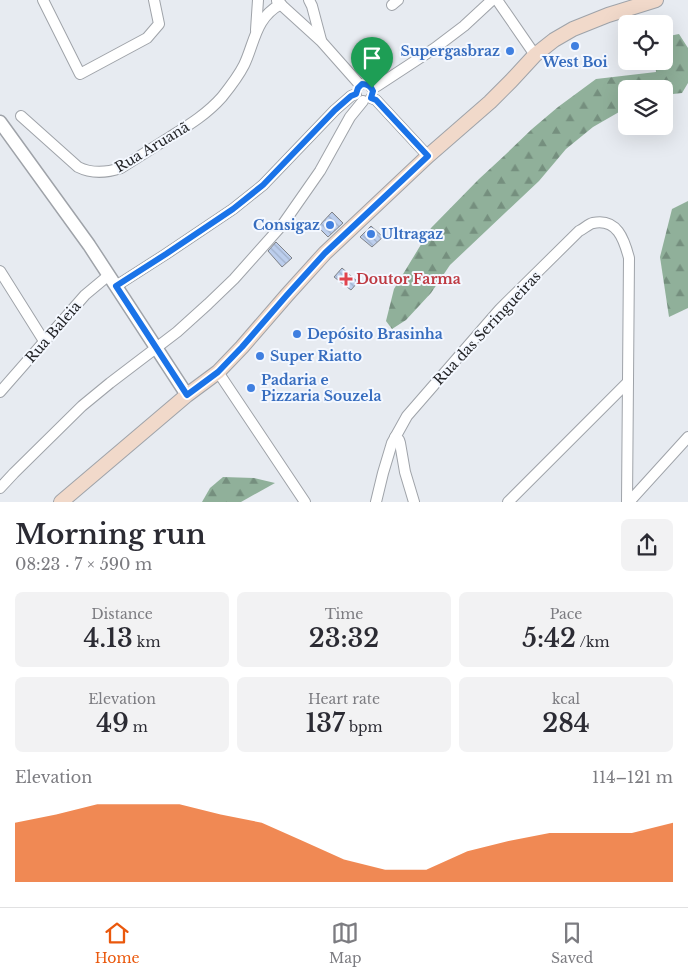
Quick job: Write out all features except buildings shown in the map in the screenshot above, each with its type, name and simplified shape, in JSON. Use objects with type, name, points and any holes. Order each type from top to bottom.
[{"type":"main road","points":[[61,502],[187,395],[218,372],[325,253],[428,156],[490,102],[534,55],[573,29],[608,15],[656,0]]},
{"type":"street","points":[[43,0],[80,74],[148,38],[159,24],[154,0]]},
{"type":"street","name":"Rua Aruanã","points":[[256,34],[258,0]]},
{"type":"street","points":[[308,0],[312,6],[321,42]]},
{"type":"street","name":"Rua Baleia","points":[[0,392],[85,295],[166,254],[233,209],[263,185],[335,110],[351,96],[364,93],[377,86],[435,48],[464,26],[492,0]]},
{"type":"street","points":[[497,0],[534,55]]},
{"type":"street","points":[[279,2],[321,42],[364,93],[376,100],[428,156]]},
{"type":"street","name":"Rua Aruanã","points":[[22,116],[78,168],[86,171],[110,172],[121,168],[199,118],[220,98],[236,80],[267,14],[279,2]]},
{"type":"street","points":[[0,488],[82,406],[190,321],[234,279],[282,224],[320,171],[364,93]]},
{"type":"street","points":[[0,122],[90,245],[187,395]]},
{"type":"street","name":"Rua das Seringueiras","points":[[376,502],[382,473],[394,437],[407,416],[500,308],[579,231],[592,223],[606,223],[617,229],[625,240],[629,258],[628,502]]},
{"type":"street","points":[[0,271],[44,341]]},
{"type":"street","points":[[218,372],[305,502]]},
{"type":"street","points":[[508,502],[628,382]]},
{"type":"street","points":[[394,437],[400,443],[405,472],[414,502]]},
{"type":"street","points":[[628,502],[688,437]]},
{"type":"street","points":[[382,473],[386,469],[391,468],[405,472]]},
{"type":"green space","points":[[679,34],[688,48],[688,83],[682,93],[673,94],[673,80],[618,80],[618,113],[593,127],[566,149],[539,181],[450,265],[431,293],[406,320],[392,329],[386,321],[394,289],[431,228],[532,129],[596,79],[656,72],[656,70],[673,70],[673,35]]},
{"type":"green space","points":[[688,201],[688,308],[669,317],[660,257],[672,209]]},
{"type":"green space","points":[[223,477],[254,478],[275,483],[241,502],[202,502],[210,488]]},
{"type":"place","name":"West Boi","points":[[575,46]]},
{"type":"place","name":"Supergasbraz","points":[[510,51]]},
{"type":"place","name":"Consigaz","points":[[330,225]]},
{"type":"place","name":"Ultragaz","points":[[371,234]]},
{"type":"place","name":"Doutor Farma","points":[[346,279]]},
{"type":"place","name":"Depósito Brasinha","points":[[297,334]]},
{"type":"place","name":"Super Riatto","points":[[260,356]]},
{"type":"place","name":"Padaria e Pizzaria Souzela","points":[[251,388]]},
{"type":"route","points":[[365,84],[372,88],[371,98],[376,100],[428,156],[325,253],[218,372],[187,395],[116,286],[233,209],[263,185],[342,103],[356,94],[356,90],[360,85],[365,84]]}]
